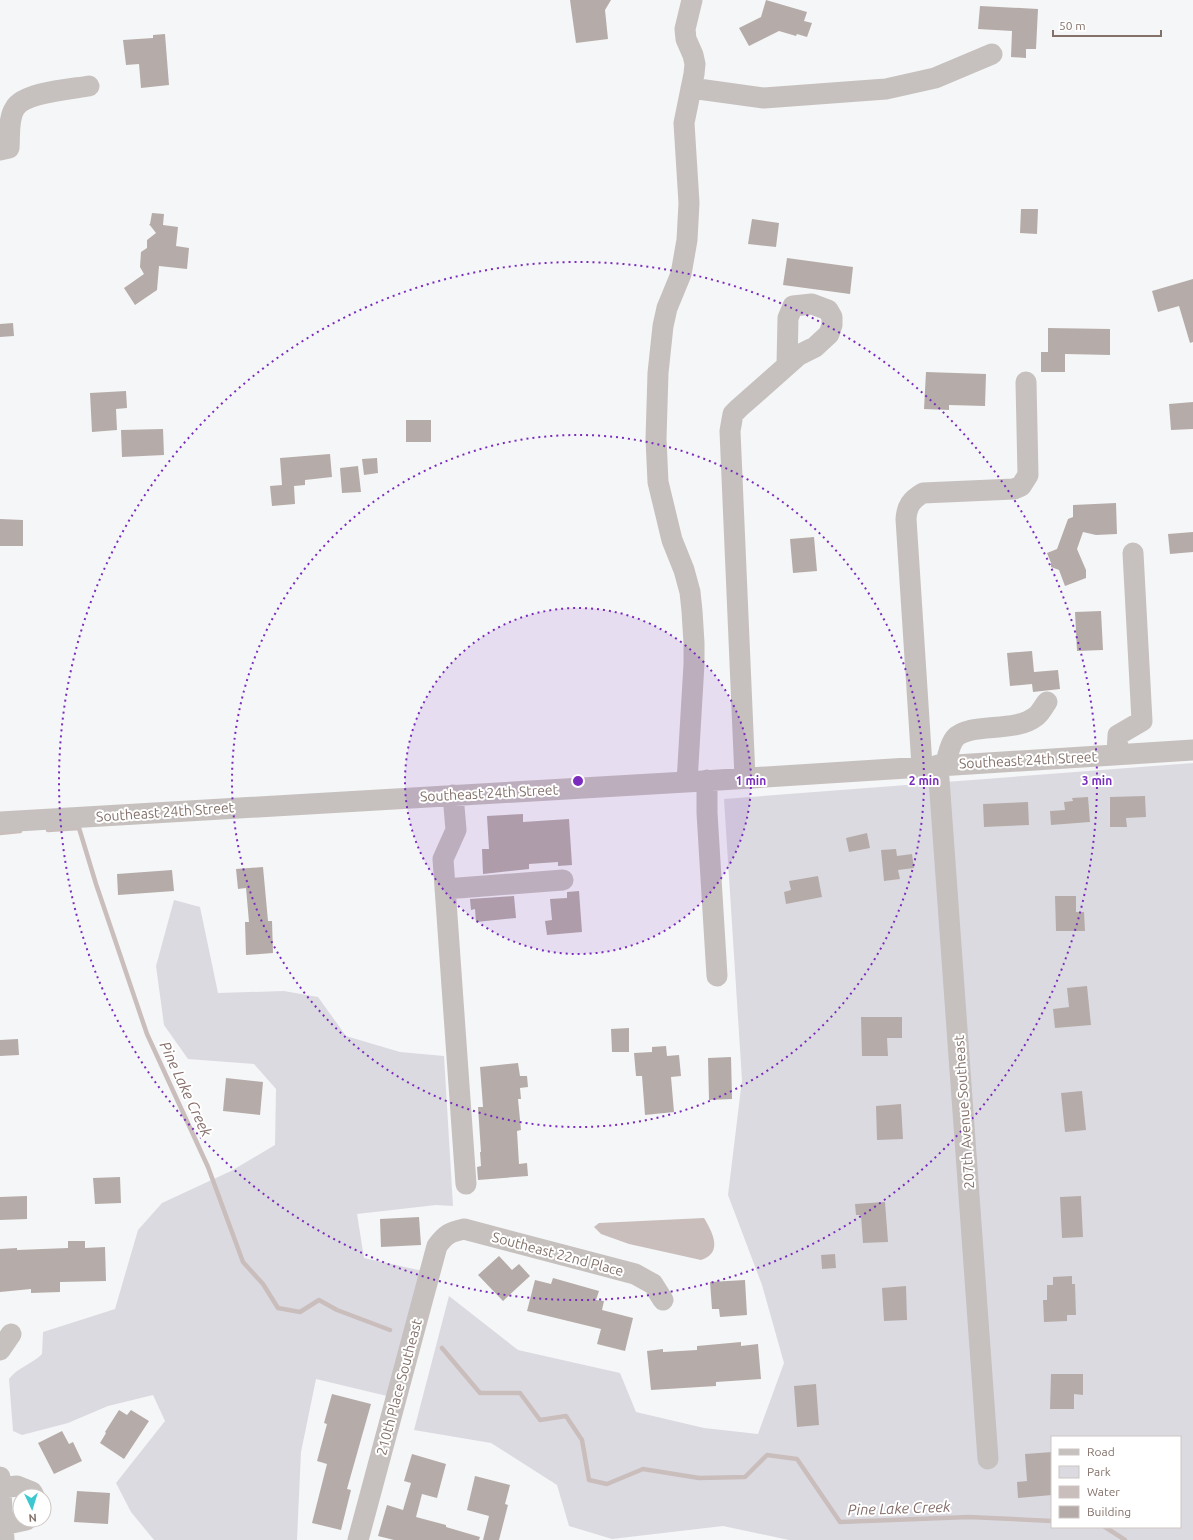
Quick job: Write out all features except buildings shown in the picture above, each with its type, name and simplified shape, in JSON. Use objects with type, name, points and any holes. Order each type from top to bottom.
[{"type":"street","points":[[692,0],[685,29],[686,39],[695,64],[684,123],[689,203],[687,240],[681,274],[667,308],[663,326],[658,373],[656,439],[660,489],[672,540],[686,577],[692,611],[697,781],[707,813],[717,976]]},
{"type":"street","points":[[691,88],[764,98],[886,89],[936,78],[992,54]]},
{"type":"street","points":[[4,149],[5,120],[13,113],[15,106],[20,102],[48,92],[88,86]]},
{"type":"street","points":[[745,778],[730,431],[733,414],[787,365]]},
{"type":"street","name":"207th Avenue Southeast","points":[[988,1459],[935,765],[906,520],[907,510],[915,498],[923,493],[1014,488],[1021,486],[1028,475],[1026,382]]},
{"type":"street","points":[[1117,755],[1118,735],[1142,721],[1133,553]]},
{"type":"street","points":[[935,765],[955,738],[960,734],[977,729],[1015,726],[1036,717],[1047,702]]},
{"type":"street","name":"Southeast 24th Street","points":[[0,822],[1193,750]]},
{"type":"street","points":[[453,795],[456,830],[443,858],[466,1184]]},
{"type":"street","points":[[446,889],[563,880]]},
{"type":"street","name":"Southeast 22nd Place","points":[[444,1236],[454,1231],[464,1229],[635,1274],[653,1284],[663,1300]]},
{"type":"street","name":"210th Place Southeast","points":[[358,1540],[437,1246],[444,1236]]},
{"type":"street","points":[[4,1533],[0,1482],[22,1488]]},
{"type":"green space","points":[[1193,763],[1193,1540],[789,1540],[723,1526],[612,1539],[569,1526],[557,1485],[491,1443],[414,1430],[449,1296],[518,1350],[620,1373],[636,1412],[704,1428],[758,1434],[784,1363],[762,1285],[728,1195],[742,1080],[724,799]]},
{"type":"green space","points":[[174,900],[200,907],[218,993],[284,991],[318,997],[346,1036],[400,1052],[444,1056],[453,1206],[436,1205],[357,1214],[364,1258],[423,1271],[387,1396],[316,1379],[301,1452],[297,1540],[154,1540],[131,1512],[116,1483],[165,1421],[153,1395],[108,1406],[68,1423],[22,1435],[13,1431],[9,1379],[16,1372],[42,1354],[43,1332],[115,1309],[138,1230],[162,1203],[231,1171],[275,1145],[276,1089],[254,1064],[188,1059],[164,1025],[156,966]]},
{"type":"water","points":[[704,1218],[713,1236],[714,1248],[708,1257],[701,1260],[629,1244],[601,1234],[594,1227],[599,1223]]},
{"type":"waterway","name":"Pine Lake Creek","points":[[48,830],[79,828],[96,884],[147,1034],[208,1167],[243,1262],[263,1284],[278,1308],[300,1312],[319,1300],[337,1310],[390,1330]]},
{"type":"waterway","name":"Pine Lake Creek","points":[[0,833],[20,831]]},
{"type":"waterway","name":"Pine Lake Creek","points":[[442,1348],[480,1393],[520,1393],[540,1420],[566,1416],[582,1440],[589,1480],[607,1484],[643,1469],[699,1478],[745,1477],[767,1455],[797,1459],[840,1522],[969,1517],[1051,1521]]},
{"type":"waterway","name":"Pine Lake Creek","points":[[1107,1528],[1125,1540]]}]
